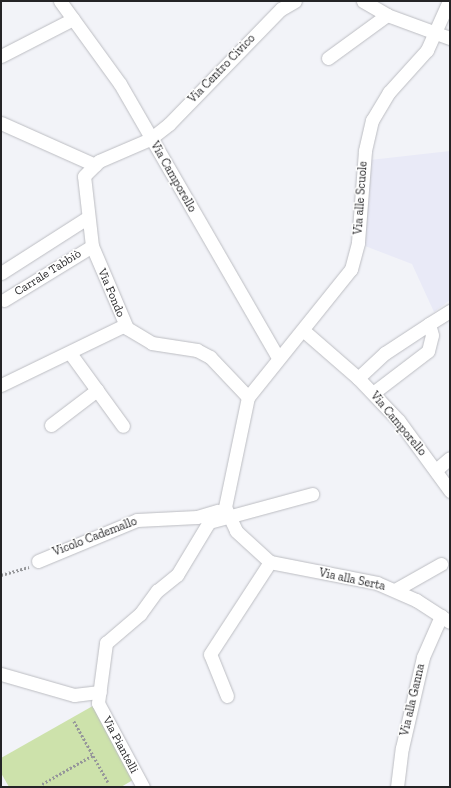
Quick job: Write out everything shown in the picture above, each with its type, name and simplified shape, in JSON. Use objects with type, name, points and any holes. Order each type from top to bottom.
[{"type":"street","name":"Via Camporello","points":[[60,1],[120,84],[150,139],[278,358]]},
{"type":"street","name":"Via Centro Civico","points":[[150,139],[169,124],[281,9],[295,1]]},
{"type":"street","points":[[363,1],[387,15],[450,38]]},
{"type":"street","name":"Via alle Scuole","points":[[248,397],[278,358],[304,331],[355,260],[366,136],[372,120],[389,92],[427,50],[449,1]]},
{"type":"street","points":[[328,58],[387,15]]},
{"type":"street","points":[[1,56],[73,19]]},
{"type":"street","points":[[1,123],[95,165],[150,139]]},
{"type":"street","name":"Via Fondo","points":[[95,165],[84,176],[87,218],[92,246],[125,325],[152,343],[197,350],[210,357],[248,397]]},
{"type":"street","points":[[1,273],[87,218]]},
{"type":"street","name":"Carrale Tabbiò","points":[[4,300],[92,246]]},
{"type":"street","points":[[358,378],[385,353],[450,311]]},
{"type":"street","points":[[373,393],[428,351],[432,335],[429,324]]},
{"type":"street","points":[[1,385],[70,353],[125,325]]},
{"type":"street","name":"Via Camporello","points":[[304,331],[373,393],[436,470],[450,491]]},
{"type":"street","points":[[70,353],[123,426]]},
{"type":"street","points":[[51,425],[97,390]]},
{"type":"street","points":[[225,512],[248,397]]},
{"type":"street","points":[[436,470],[450,458]]},
{"type":"street","points":[[1,674],[74,695],[99,697],[108,640],[140,614],[157,591],[177,575],[209,522],[225,512],[312,494]]},
{"type":"street","name":"Vicolo Cademallo","points":[[38,561],[137,520],[197,517],[225,512]]},
{"type":"street","name":"Via alla Serta","points":[[225,512],[247,542],[270,562],[395,590],[445,619]]},
{"type":"street","points":[[227,696],[210,654],[270,562]]},
{"type":"street","points":[[395,590],[441,564]]},
{"type":"street","name":"Via alla Ganna","points":[[397,787],[402,748],[422,657],[445,619]]},
{"type":"street","name":"Via Piantelli","points":[[99,697],[143,787]]},
{"type":"path","points":[[1,575],[34,566],[38,561]]},
{"type":"path","points":[[74,721],[108,782]]},
{"type":"path","points":[[42,784],[93,755]]},
{"type":"shaded area","points":[[450,151],[450,300],[434,312],[412,264],[365,246],[370,160]]},
{"type":"green space","points":[[98,703],[138,777],[121,787],[9,787],[1,773],[1,758]]}]
